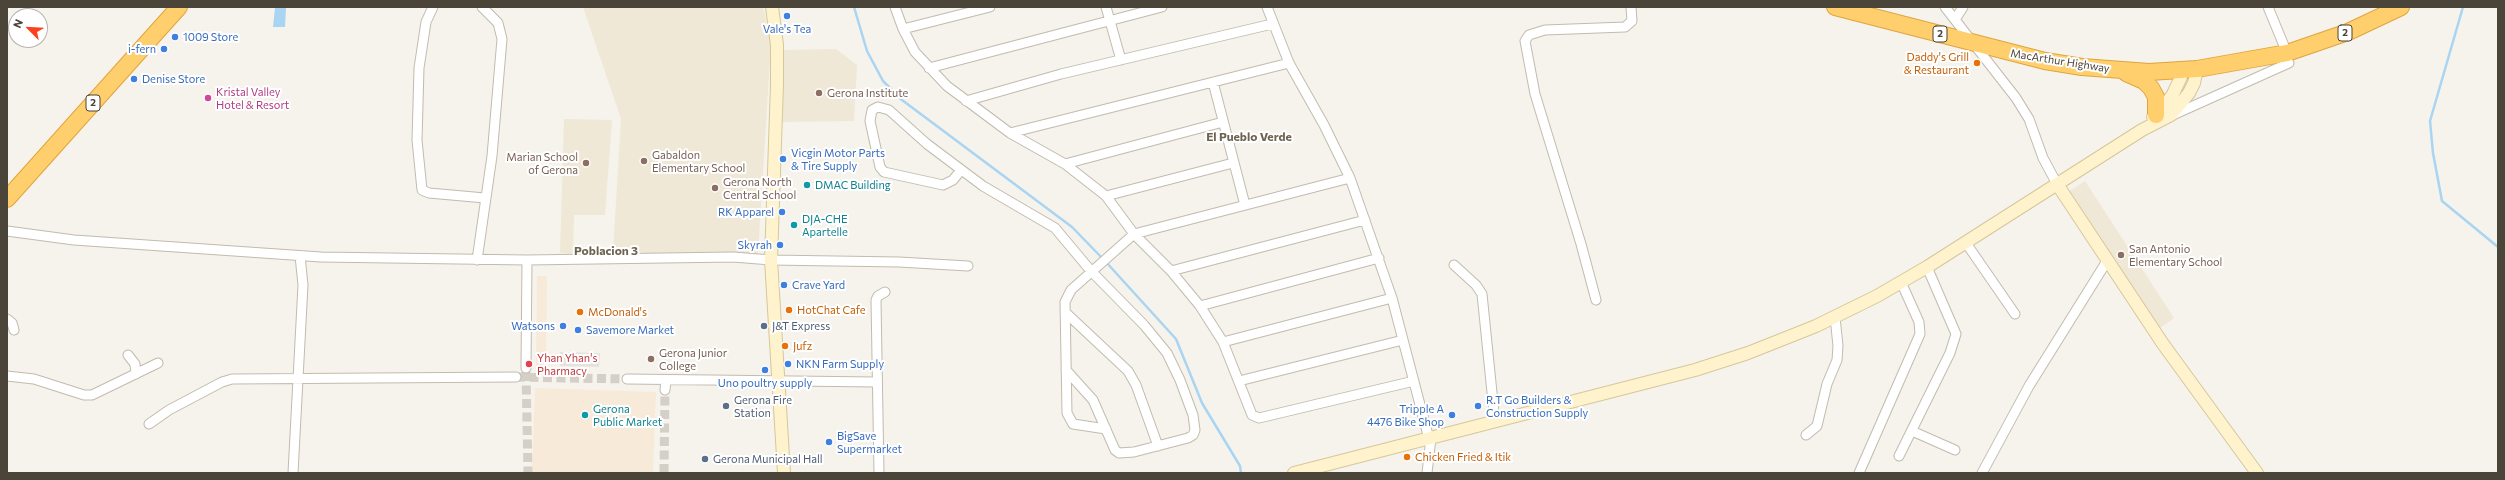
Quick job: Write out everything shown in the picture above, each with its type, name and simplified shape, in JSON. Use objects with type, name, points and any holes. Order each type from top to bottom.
[{"type":"highway","name":"2","points":[[7,199],[179,7]]},
{"type":"highway","name":"MacArthur Highway","points":[[1835,7],[2045,61],[2121,71],[2180,72],[2288,58],[2348,32],[2391,9]]},
{"type":"highway","points":[[2121,71],[2144,81],[2151,88],[2163,115]]},
{"type":"main road","points":[[772,7],[777,45],[777,84],[771,260],[784,473]]},
{"type":"main road","points":[[1294,473],[1708,367],[1763,348],[1835,317],[1927,268],[2142,130],[2163,115],[2189,93],[2194,83],[2197,70]]},
{"type":"main road","points":[[2163,115],[2181,77],[2180,72]]},
{"type":"main road","points":[[2057,184],[2163,344],[2257,473]]},
{"type":"street","points":[[433,7],[424,28],[419,68],[417,133],[422,190],[429,193],[485,198]]},
{"type":"street","points":[[477,260],[492,156],[502,39],[498,23],[482,7]]},
{"type":"street","points":[[895,7],[903,29],[916,52],[929,68],[966,101],[1010,134],[1064,164],[1106,196],[1134,234],[1171,271],[1200,306],[1224,342],[1252,416],[1256,418],[1414,381]]},
{"type":"street","points":[[903,29],[990,7]]},
{"type":"street","points":[[1106,7],[1121,60]]},
{"type":"street","points":[[929,68],[1162,7]]},
{"type":"street","points":[[1267,7],[1272,24],[1290,63],[1324,125],[1350,178],[1379,258],[1392,298],[1430,438],[1427,473]]},
{"type":"street","points":[[1596,300],[1581,244],[1535,94],[1525,41],[1528,34],[1545,30],[1625,27],[1632,21],[1631,7]]},
{"type":"street","points":[[1945,7],[1956,18],[2016,98],[2029,119],[2044,158],[2057,184]]},
{"type":"street","points":[[1956,18],[1963,7]]},
{"type":"street","points":[[2163,115],[2288,58],[2268,7]]},
{"type":"street","points":[[966,101],[1121,60],[1272,24]]},
{"type":"street","points":[[1010,134],[1290,63]]},
{"type":"street","points":[[1213,82],[1244,205]]},
{"type":"street","points":[[960,170],[953,180],[943,185],[884,172],[880,167],[870,121],[872,110],[878,107],[889,110],[960,170],[995,194],[1055,228],[1094,269],[1153,335],[1167,353],[1180,380],[1193,415],[1195,430],[1188,438],[1158,446],[1119,453],[1115,450],[1093,400],[1066,370]]},
{"type":"street","points":[[1064,164],[1223,122]]},
{"type":"street","points":[[1106,196],[1233,164]]},
{"type":"street","points":[[1106,429],[1077,425],[1069,419],[1067,413],[1065,312],[1069,293],[1115,249],[1134,234],[1350,178]]},
{"type":"street","points":[[1171,271],[1365,220]]},
{"type":"street","points":[[7,231],[68,240],[300,256],[477,260],[725,257],[771,260],[899,262],[968,266]]},
{"type":"street","points":[[1966,243],[2015,314]]},
{"type":"street","points":[[293,473],[303,285],[300,256]]},
{"type":"street","points":[[1200,306],[1379,258]]},
{"type":"street","points":[[526,368],[527,260]]},
{"type":"street","points":[[1982,473],[2029,386],[2107,261]]},
{"type":"street","points":[[1454,265],[1476,285],[1482,294],[1495,422]]},
{"type":"street","points":[[1899,456],[1950,353],[1956,334],[1927,268]]},
{"type":"street","points":[[1859,473],[1920,334],[1918,322],[1901,282]]},
{"type":"street","points":[[879,473],[876,382],[876,300],[878,296],[885,292]]},
{"type":"street","points":[[1224,342],[1392,298]]},
{"type":"street","points":[[1065,312],[1128,371],[1136,385],[1158,446]]},
{"type":"street","points":[[1806,435],[1817,426],[1827,384],[1837,360],[1838,346],[1835,317]]},
{"type":"street","points":[[7,319],[12,323],[14,330]]},
{"type":"street","points":[[1240,381],[1403,340]]},
{"type":"street","points":[[128,355],[136,364],[136,374]]},
{"type":"street","points":[[7,376],[34,379],[88,395],[158,363]]},
{"type":"street","points":[[149,424],[169,410],[225,380],[297,378],[516,377]]},
{"type":"street","points":[[627,379],[876,382]]},
{"type":"street","points":[[666,380],[666,390]]},
{"type":"street","points":[[1912,431],[1955,450]]},
{"type":"shaded area","name":"Gerona North Central School","points":[[583,7],[763,7],[771,43],[758,254],[664,254],[613,251],[621,119]]},
{"type":"shaded area","name":"Gerona Institute","points":[[836,49],[857,65],[854,121],[783,122],[783,50]]},
{"type":"shaded area","name":"Marian School of Gerona","points":[[564,119],[612,120],[605,215],[574,215],[573,254],[560,253]]},
{"type":"shaded area","name":"San Antonio Elementary School","points":[[2085,181],[2174,318],[2156,331],[2068,192]]},
{"type":"shaded area","points":[[537,276],[547,276],[546,366],[536,366]]},
{"type":"shaded area","points":[[560,352],[600,353],[599,367],[560,366]]},
{"type":"shaded area","name":"Gerona Public Market","points":[[535,388],[656,392],[653,473],[532,473]]},
{"type":"water","points":[[275,8],[286,8],[285,27],[273,27]]},
{"type":"waterway","points":[[854,7],[867,51],[883,81],[902,100],[1072,227],[1103,259]]},
{"type":"waterway","points":[[2463,7],[2430,121],[2433,153],[2442,201],[2498,247]]},
{"type":"waterway","points":[[1106,262],[1176,339],[1202,403],[1240,466],[1241,473]]},
{"type":"tunnel","points":[[526,372],[528,473]]},
{"type":"tunnel","points":[[516,377],[627,379]]},
{"type":"tunnel","points":[[664,473],[665,390]]},
{"type":"place","name":"Vale's Tea","points":[[787,16]]},
{"type":"place","name":"1009 Store","points":[[175,37]]},
{"type":"place","name":"i-fern","points":[[164,49]]},
{"type":"place","name":"Daddy's Grill & Restaurant","points":[[1977,63]]},
{"type":"place","name":"Denise Store","points":[[134,79]]},
{"type":"place","name":"Gerona Institute","points":[[819,93]]},
{"type":"place","name":"Kristal Valley Hotel & Resort","points":[[208,98]]},
{"type":"place","name":"Vicgin Motor Parts & Tire Supply","points":[[783,159]]},
{"type":"place","name":"Gabaldon Elementary School","points":[[644,161]]},
{"type":"place","name":"Marian School of Gerona","points":[[586,163]]},
{"type":"place","name":"DMAC Building","points":[[807,185]]},
{"type":"place","name":"Gerona North Central School","points":[[715,188]]},
{"type":"place","name":"RK Apparel","points":[[782,212]]},
{"type":"place","name":"DJA-CHE Apartelle","points":[[794,225]]},
{"type":"place","name":"Skyrah","points":[[780,245]]},
{"type":"place","name":"San Antonio Elementary School","points":[[2121,255]]},
{"type":"place","name":"Crave Yard","points":[[784,285]]},
{"type":"place","name":"HotChat Cafe","points":[[789,310]]},
{"type":"place","name":"McDonald's","points":[[580,312]]},
{"type":"place","name":"Watsons","points":[[563,326]]},
{"type":"place","name":"J&T Express","points":[[764,326]]},
{"type":"place","name":"Savemore Market","points":[[578,330]]},
{"type":"place","name":"Jufz","points":[[785,346]]},
{"type":"place","name":"Gerona Junior College","points":[[651,359]]},
{"type":"place","name":"Yhan Yhan's Pharmacy","points":[[529,364]]},
{"type":"place","name":"NKN Farm Supply","points":[[788,364]]},
{"type":"place","name":"Uno poultry supply","points":[[765,370]]},
{"type":"place","name":"Gerona Fire Station","points":[[726,406]]},
{"type":"place","name":"R.T Go Builders & Construction Supply","points":[[1478,406]]},
{"type":"place","name":"Gerona Public Market","points":[[585,415]]},
{"type":"place","name":"Tripple A 4476 Bike Shop","points":[[1452,415]]},
{"type":"place","name":"BigSave Supermarket","points":[[829,442]]},
{"type":"place","name":"Chicken Fried & Itik","points":[[1407,457]]},
{"type":"place","name":"Gerona Municipal Hall","points":[[705,459]]},
{"type":"district","name":"El Pueblo Verde","points":[[1249,137]]},
{"type":"district","name":"Poblacion 3","points":[[606,251]]}]
